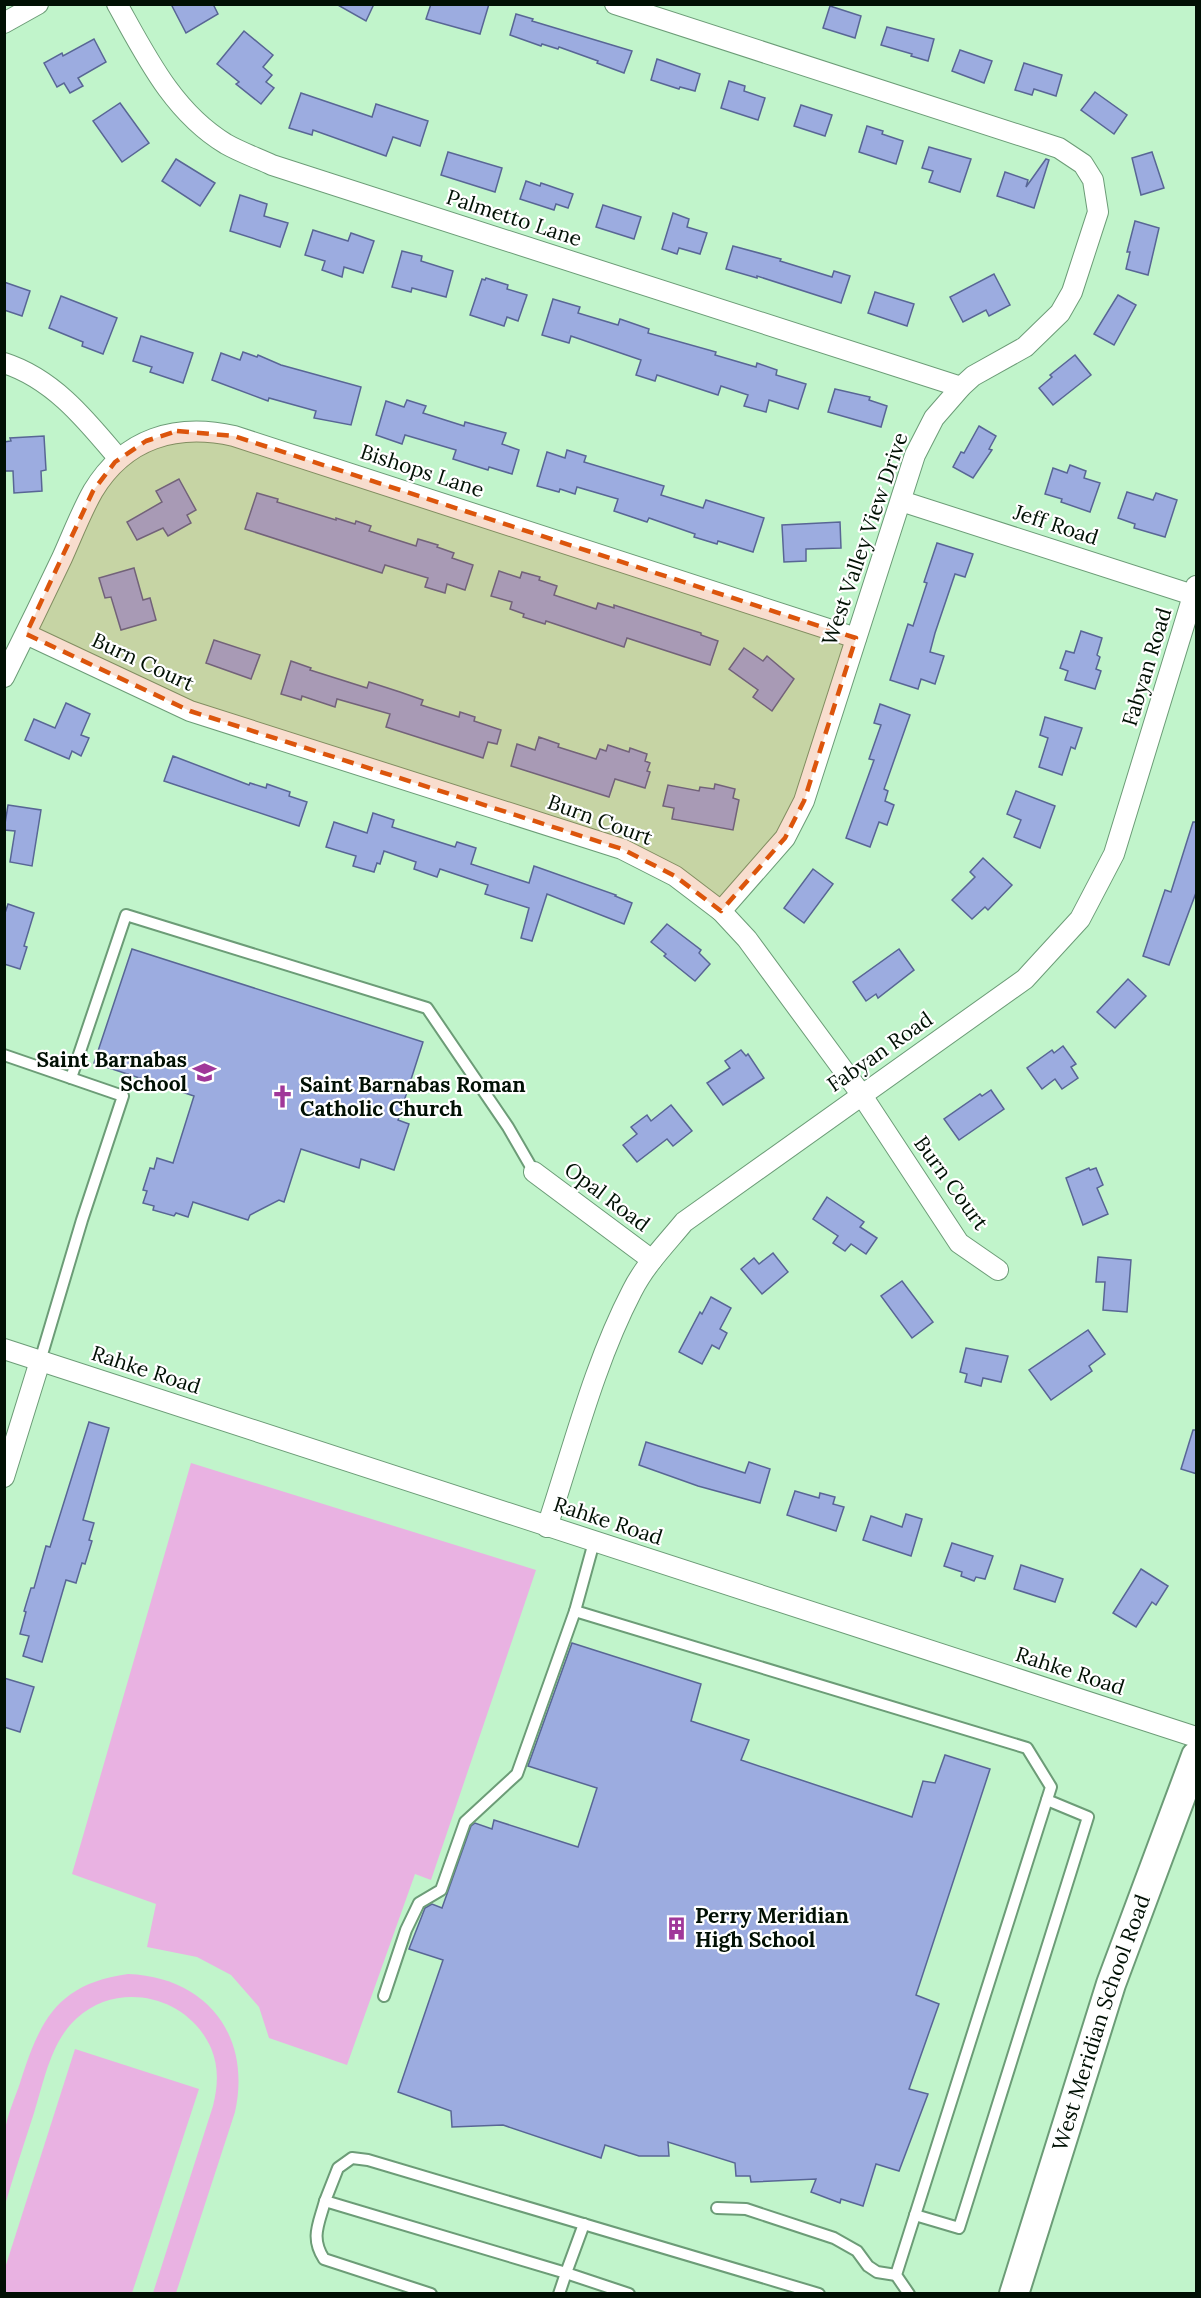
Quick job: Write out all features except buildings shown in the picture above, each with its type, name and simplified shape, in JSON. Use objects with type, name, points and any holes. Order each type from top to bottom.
[{"type":"main road","name":"West Meridian School Road","points":[[1014,2294],[1111,1984],[1197,1756]]},
{"type":"street","points":[[4,23],[38,4]]},
{"type":"street","name":"Palmetto Lane","points":[[117,4],[164,87],[198,123],[226,144],[272,165],[961,387]]},
{"type":"street","name":"West Valley View Drive","points":[[615,4],[1059,147],[1083,164],[1093,180],[1098,212],[1072,292],[1060,313],[1025,347],[973,376],[934,418],[915,455],[804,801],[785,838],[721,912]]},
{"type":"street","points":[[4,363],[51,387],[83,416],[119,459]]},
{"type":"street","name":"Bishops Lane","points":[[4,677],[93,491],[119,459],[146,441],[177,431],[211,431],[234,436],[856,638]]},
{"type":"street","name":"Jeff Road","points":[[901,501],[1196,592]]},
{"type":"street","name":"Fabyan Road","points":[[547,1527],[607,1344],[632,1289],[652,1260],[684,1222],[1025,979],[1080,919],[1114,854],[1196,592]]},
{"type":"street","name":"Burn Court","points":[[26,634],[190,711],[622,849],[675,876],[721,912],[747,939],[861,1094],[959,1243],[998,1270]]},
{"type":"street","name":"Opal Road","points":[[534,1172],[652,1260]]},
{"type":"street","name":"Rahke Road","points":[[4,1350],[1197,1737]]},
{"type":"street","points":[[4,1477],[40,1361]]},
{"type":"lane","points":[[71,1078],[126,915],[427,1008],[508,1127],[534,1172]]},
{"type":"lane","points":[[4,1054],[123,1096],[82,1220],[40,1361]]},
{"type":"lane","points":[[384,1996],[406,1930],[419,1903],[441,1890],[465,1822],[517,1774],[575,1611],[594,1542]]},
{"type":"lane","points":[[575,1611],[1027,1748],[1051,1787],[896,2275]]},
{"type":"lane","points":[[915,2215],[958,2228],[1088,1817],[1047,1800]]},
{"type":"lane","points":[[431,2294],[324,2259],[316,2247],[317,2232],[325,2201],[338,2168],[352,2158],[368,2160],[819,2294]]},
{"type":"lane","points":[[325,2201],[629,2294]]},
{"type":"lane","points":[[717,2208],[746,2209],[834,2238],[857,2251],[868,2266],[877,2272],[896,2275],[909,2294]]},
{"type":"lane","points":[[559,2294],[584,2224]]},
{"type":"highlighted area","points":[[177,431],[234,436],[856,638],[804,801],[785,838],[721,911],[675,876],[622,849],[190,711],[26,634],[93,491],[115,462],[146,441]]},
{"type":"shaded area","points":[[191,1463],[536,1570],[431,1880],[415,1874],[347,2065],[269,2038],[259,2007],[231,1975],[197,1957],[147,1947],[156,1904],[72,1874]]},
{"type":"shaded area","points":[[128,1974],[156,1978],[180,1986],[201,1999],[217,2015],[229,2035],[236,2058],[238,2084],[235,2112],[176,2293],[153,2293],[213,2106],[217,2077],[214,2055],[200,2030],[186,2016],[170,2006],[151,1999],[132,1997],[112,1999],[94,2006],[68,2027],[50,2062],[5,2205],[3,2157],[6,2125],[27,2061],[44,2023],[68,1996],[84,1986]]},
{"type":"shaded area","points":[[75,2049],[199,2089],[132,2293],[5,2293],[5,2268]]},
{"type":"place","name":"Saint Barnabas School","points":[[205,1072]]},
{"type":"place","name":"Saint Barnabas Roman Catholic Church","points":[[282,1097]]},
{"type":"place","name":"Perry Meridian High School","points":[[677,1928]]}]
